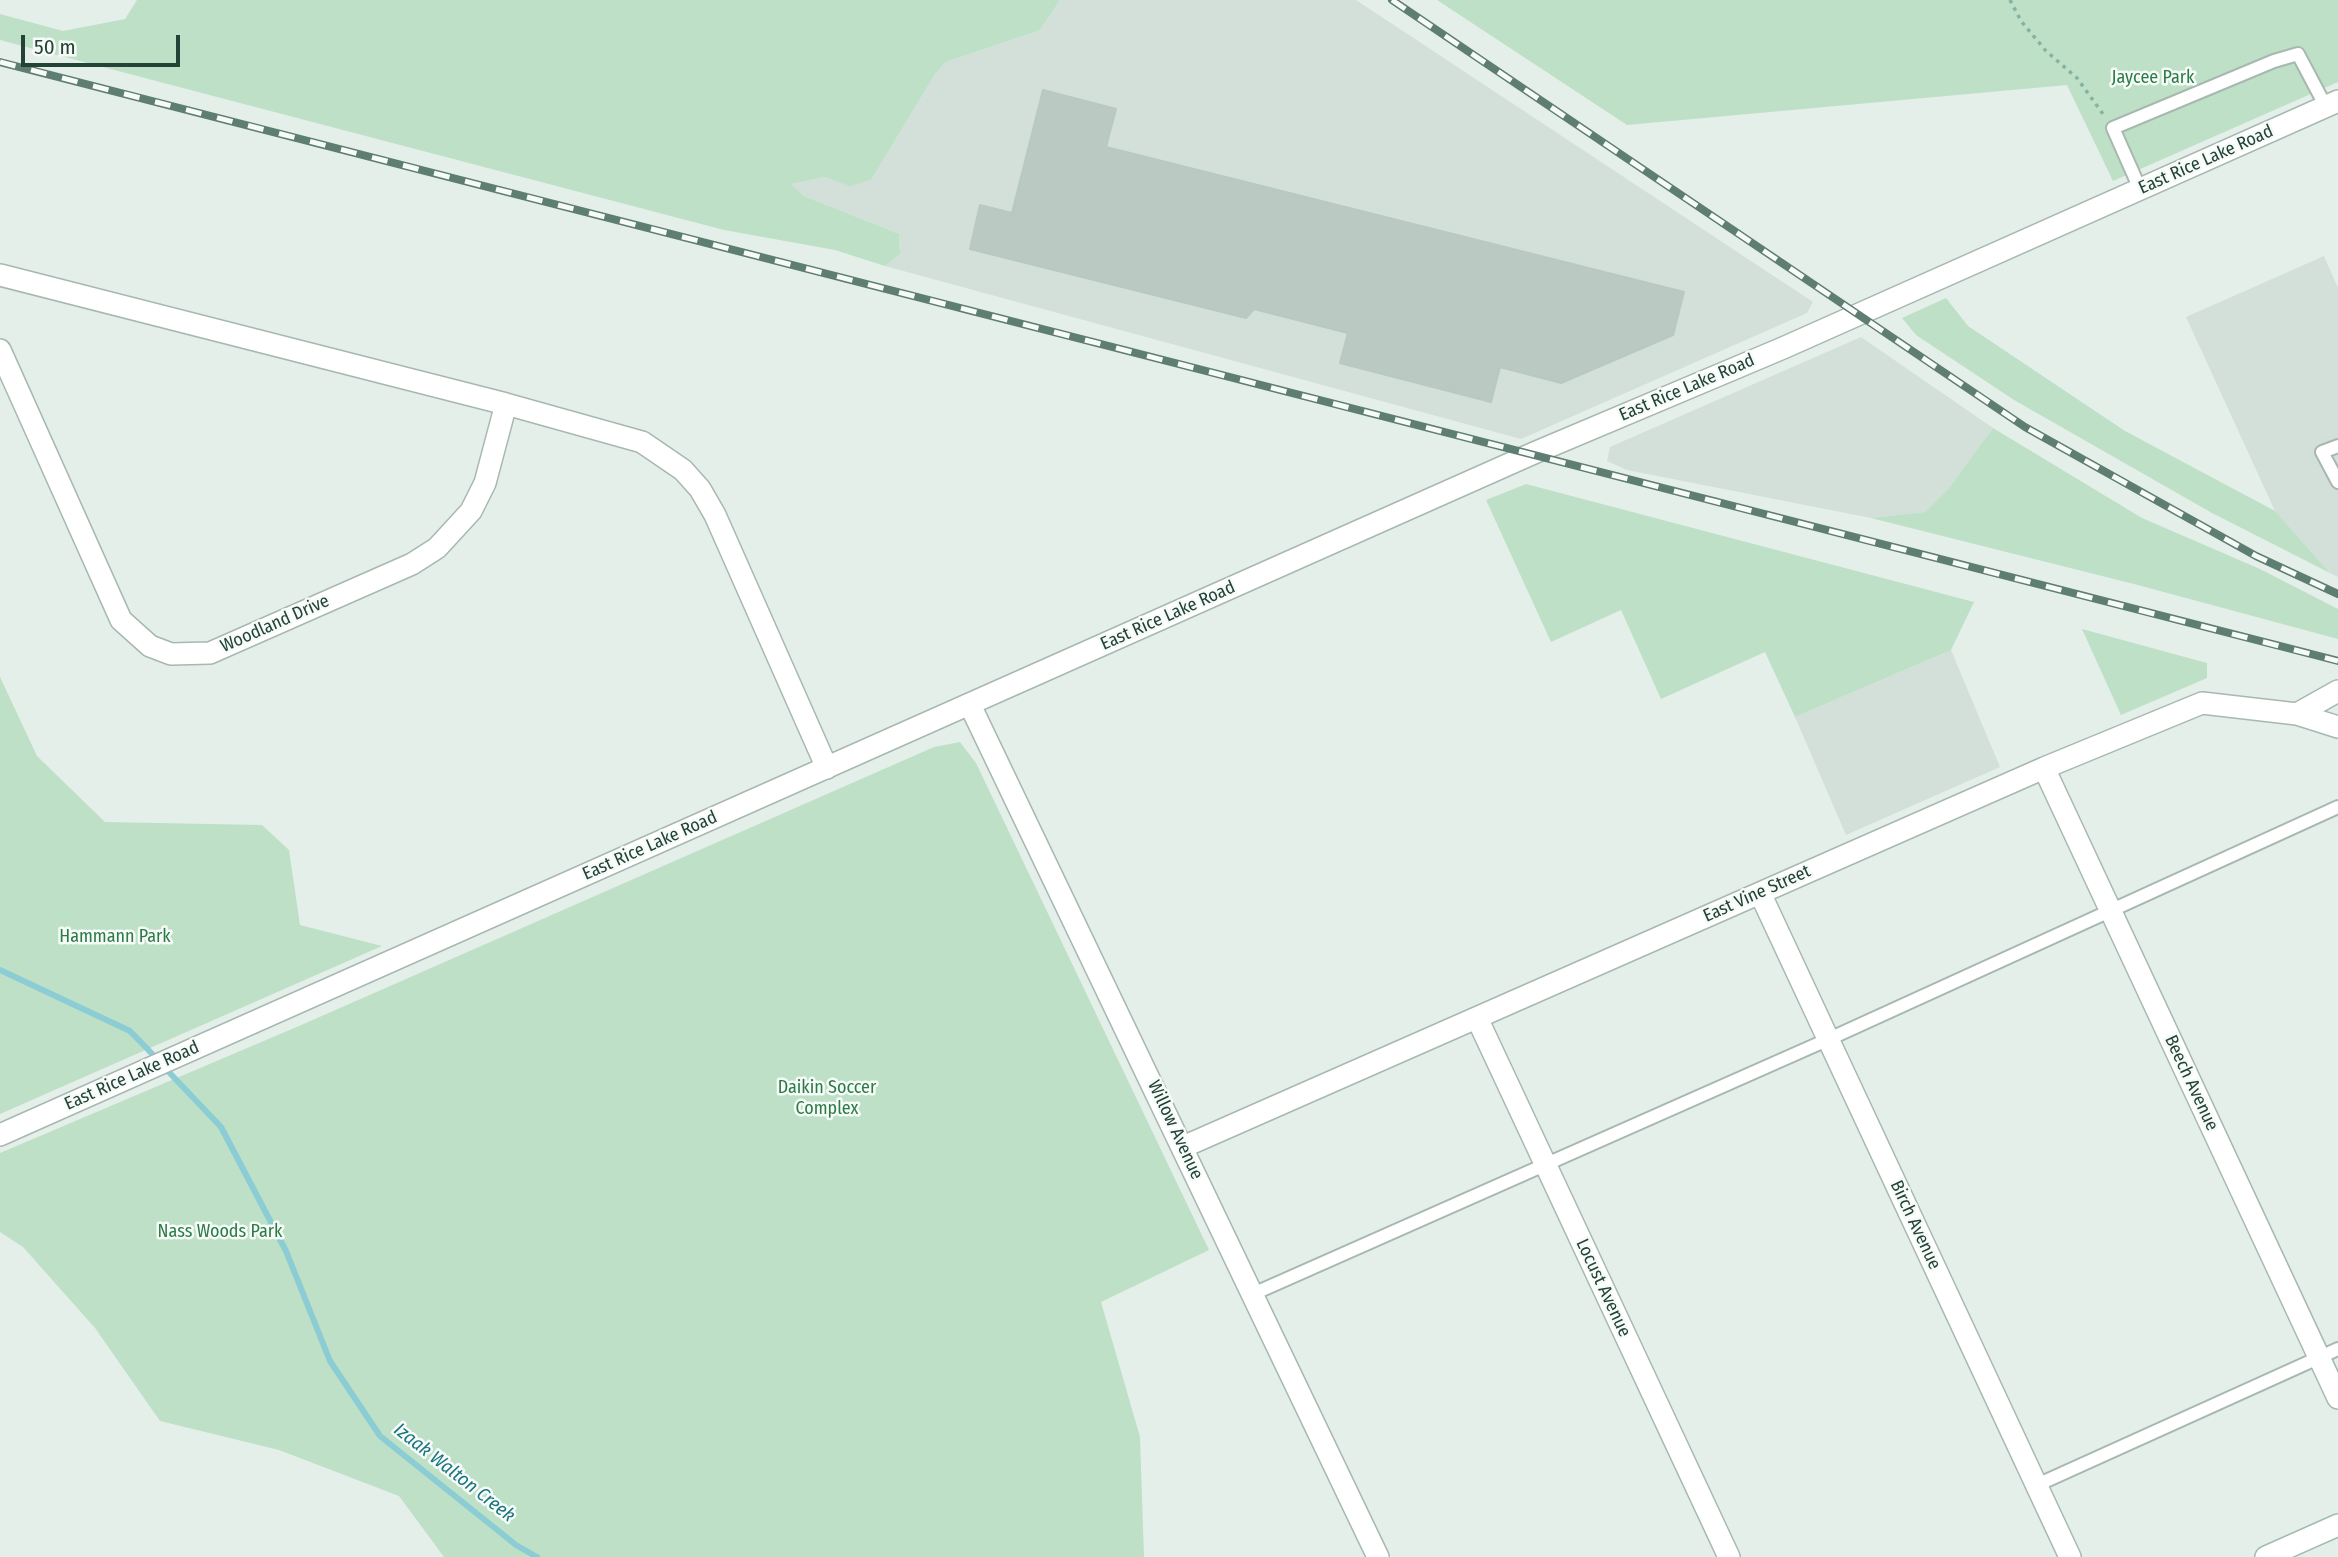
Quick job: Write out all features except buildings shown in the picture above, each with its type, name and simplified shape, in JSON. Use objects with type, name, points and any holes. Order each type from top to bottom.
[{"type":"street","name":"East Rice Lake Road","points":[[0,1135],[2332,104]]},
{"type":"street","points":[[0,275],[506,404],[642,442],[684,470],[700,489],[715,515],[827,768]]},
{"type":"street","name":"Woodland Drive","points":[[0,350],[121,620],[150,646],[171,654],[210,653],[412,564],[437,548],[471,511],[485,484],[506,404]]},
{"type":"street","points":[[2297,714],[2338,691]]},
{"type":"street","name":"East Vine Street","points":[[1183,1147],[2044,768],[2202,703],[2297,714],[2338,727]]},
{"type":"street","name":"Willow Avenue","points":[[970,705],[1378,1557]]},
{"type":"street","name":"Beech Avenue","points":[[2044,768],[2111,912],[2329,1353],[2338,1398]]},
{"type":"street","name":"Birch Avenue","points":[[1760,893],[2070,1557]]},
{"type":"street","name":"Locust Avenue","points":[[1477,1018],[1729,1557]]},
{"type":"street","points":[[2266,1557],[2338,1525]]},
{"type":"lane","points":[[2140,188],[2113,128],[2274,61],[2298,54],[2332,104]]},
{"type":"lane","points":[[2338,446],[2322,452],[2338,482]]},
{"type":"lane","points":[[1253,1294],[1829,1039],[2338,807]]},
{"type":"lane","points":[[2037,1485],[2329,1353]]},
{"type":"path","points":[[2010,0],[2021,21],[2046,51],[2077,78],[2113,128]]},
{"type":"shaded area","points":[[1060,0],[1356,0],[1813,302],[1807,313],[1521,439],[885,266],[900,254],[899,234],[804,196],[791,184],[825,177],[850,185],[871,180],[935,74],[946,62],[1040,30]]},
{"type":"shaded area","points":[[2324,256],[2338,288],[2338,577],[2330,573],[2275,511],[2186,317]]},
{"type":"shaded area","points":[[1861,337],[1993,428],[1949,488],[1925,512],[1871,518],[1627,470],[1607,461],[1610,447]]},
{"type":"shaded area","points":[[1951,650],[2000,767],[1846,835],[1795,717]]},
{"type":"green space","points":[[137,0],[1060,0],[1040,30],[946,62],[935,74],[871,180],[850,186],[825,177],[791,184],[804,196],[899,234],[900,254],[885,266],[835,250],[724,230],[0,40],[0,14],[63,31],[125,19]]},
{"type":"green space","name":"Jaycee Park","points":[[1437,0],[2338,0],[2338,82],[2113,181],[2067,85],[1627,125]]},
{"type":"green space","points":[[1946,298],[1968,326],[2125,431],[2275,511],[2330,573],[2212,513],[2014,400],[1916,335],[1902,318]]},
{"type":"green space","points":[[1993,428],[2142,518],[2260,569],[2338,609],[2338,639],[1871,518],[1925,512],[1949,488]]},
{"type":"green space","points":[[1526,484],[1974,602],[1951,650],[1795,717],[1765,652],[1661,699],[1621,610],[1551,642],[1486,500]]},
{"type":"green space","points":[[2082,629],[2207,663],[2207,678],[2121,715]]},
{"type":"green space","name":"Hammann Park","points":[[0,677],[37,756],[105,822],[262,825],[289,850],[300,925],[382,946],[0,1114]]},
{"type":"green space","points":[[960,742],[976,763],[1209,1250],[1101,1302],[1140,1437],[1144,1557],[444,1557],[399,1496],[279,1450],[160,1421],[95,1328],[23,1247],[0,1232],[0,1153],[299,1026],[934,747]]},
{"type":"waterway","name":"Izaak Walton Creek","points":[[0,970],[130,1031],[158,1060]]},
{"type":"waterway","name":"Izaak Walton Creek","points":[[165,1068],[221,1127],[286,1251],[330,1361],[380,1436],[516,1545],[537,1557]]},
{"type":"railway","points":[[1392,0],[2025,427],[2256,556],[2338,594]]},
{"type":"railway","points":[[0,62],[2338,661]]},
{"type":"park label","name":"Daikin Soccer Complex","points":[[827,1098]]},
{"type":"park label","name":"Nass Woods Park","points":[[220,1232]]}]
